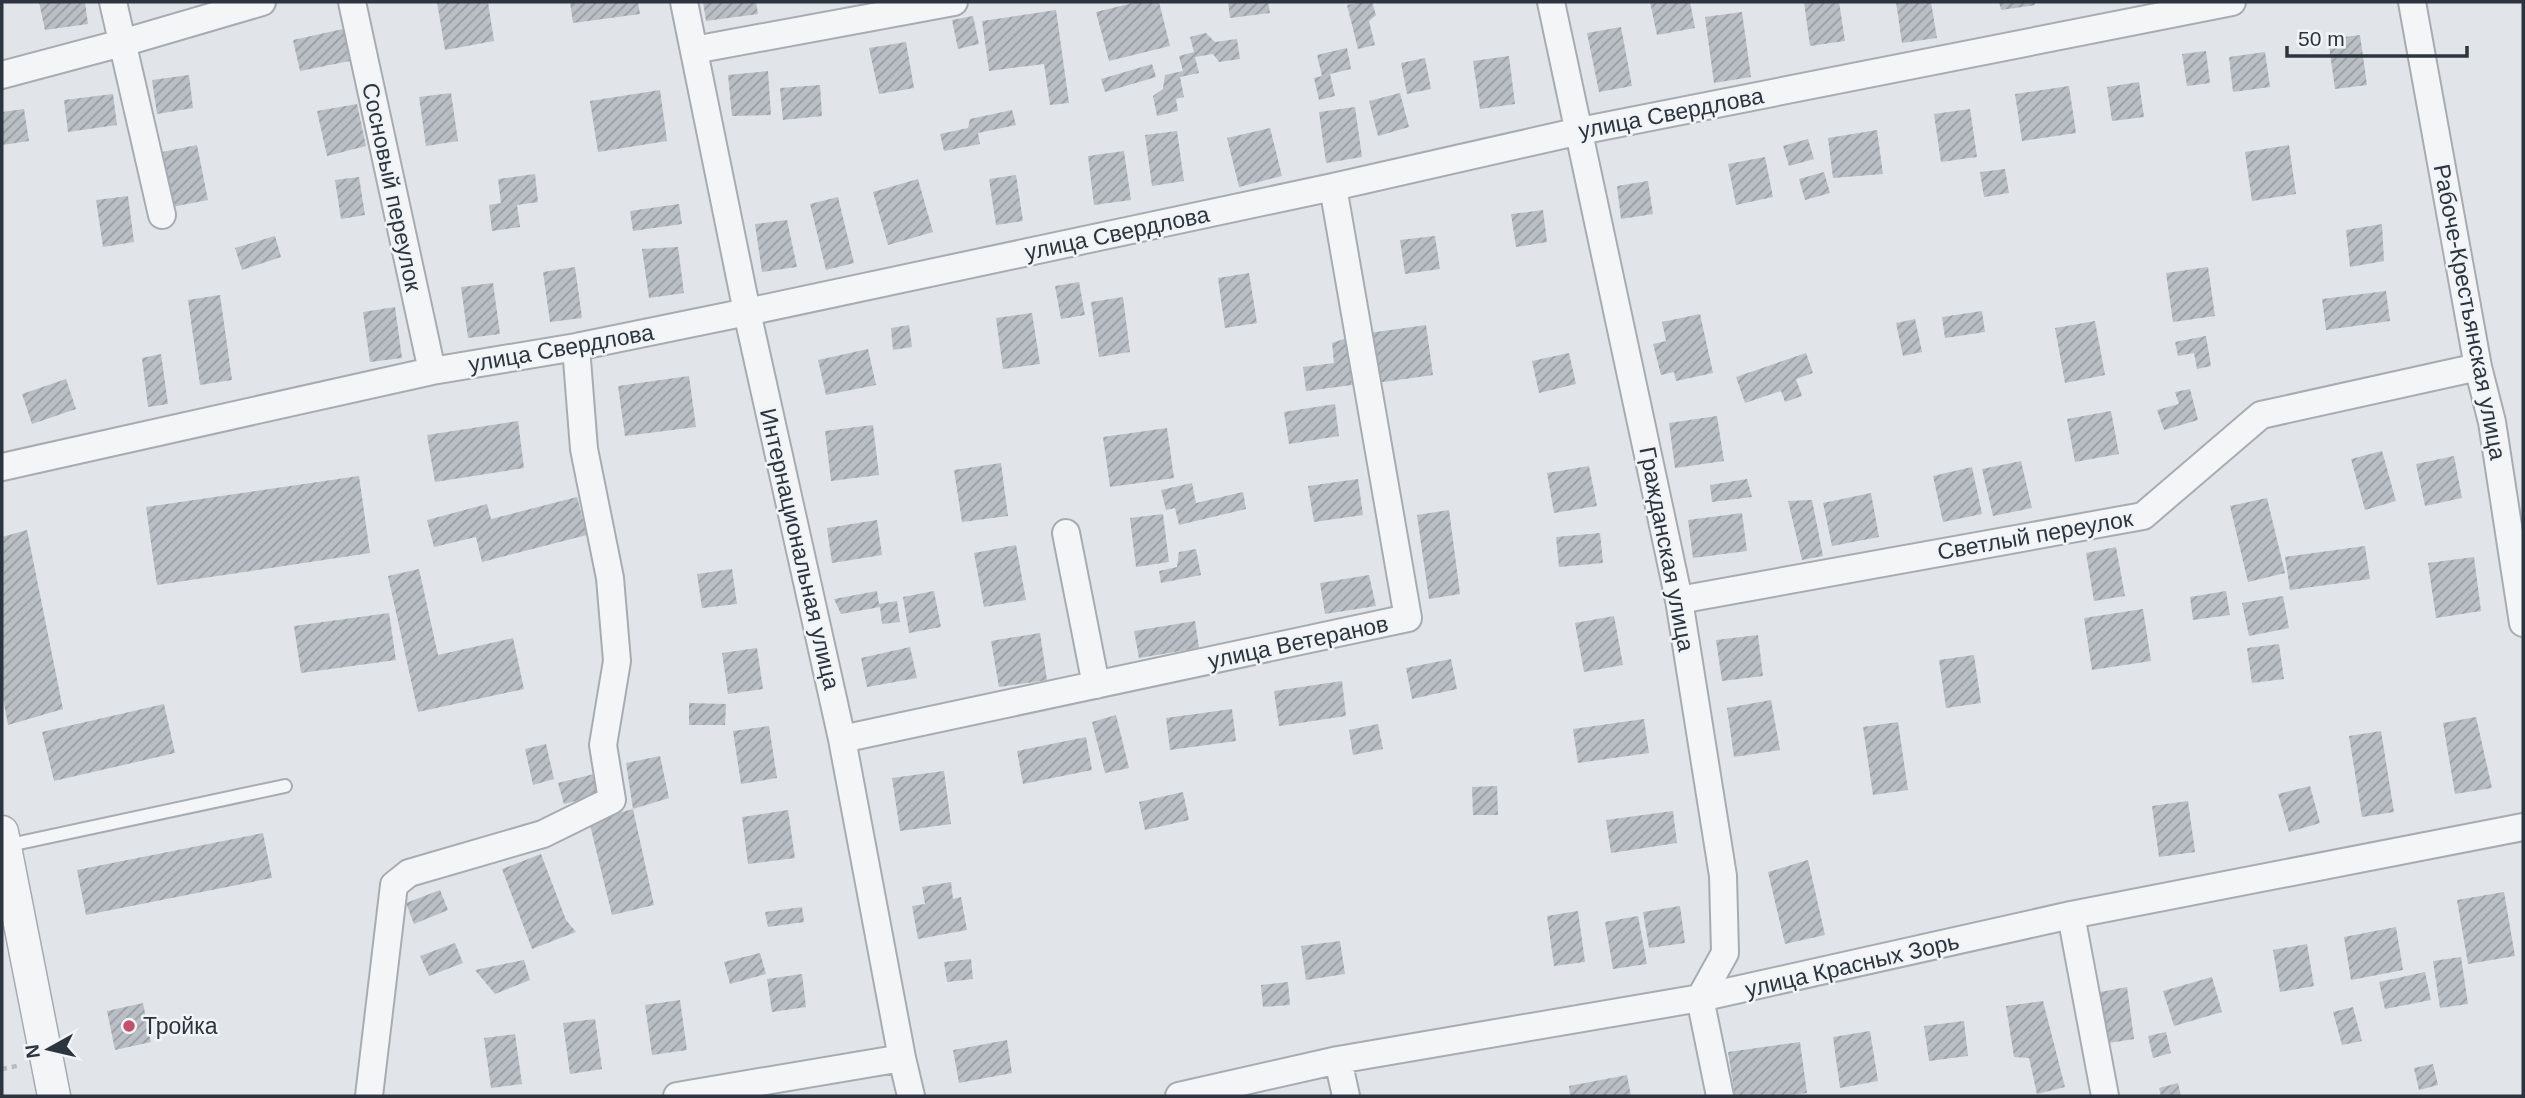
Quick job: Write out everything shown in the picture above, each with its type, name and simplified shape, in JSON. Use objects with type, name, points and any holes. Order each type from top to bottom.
[{"type":"street","points":[[113,2],[162,215]]},
{"type":"street","points":[[2,75],[262,2]]},
{"type":"street","name":"Сосновый переулок","points":[[352,2],[432,371]]},
{"type":"street","name":"Интернациональная улица","points":[[684,2],[747,312],[842,738],[911,1096]]},
{"type":"street","points":[[694,50],[954,2]]},
{"type":"street","name":"Гражданская улица","points":[[1551,2],[1679,600],[1723,877],[1725,953],[1700,999]]},
{"type":"street","name":"улица Свердлова","points":[[2,467],[432,371],[576,347],[747,312],[1333,187],[1580,131],[2232,2]]},
{"type":"street","name":"Рабоче-Крестьянская улица","points":[[2413,2],[2478,367],[2492,422],[2523,623]]},
{"type":"street","name":"улица Ветеранов","points":[[842,738],[1408,618],[1333,187]]},
{"type":"street","points":[[369,1096],[394,885],[409,873],[543,834],[612,800],[603,745],[617,661],[610,578],[584,449],[576,347]]},
{"type":"street","name":"Светлый переулок","points":[[1679,600],[2143,516],[2261,415],[2478,367]]},
{"type":"street","points":[[1066,533],[1096,685]]},
{"type":"street","name":"улица Красных Зорь","points":[[1179,1096],[1338,1060],[1700,999],[2071,915],[2523,827]]},
{"type":"street","points":[[4,848],[54,1096]]},
{"type":"street","points":[[2071,915],[2105,1096]]},
{"type":"street","points":[[1700,999],[1720,1096]]},
{"type":"street","points":[[677,1096],[902,1058]]},
{"type":"street","points":[[1338,1060],[1346,1096]]},
{"type":"lane","points":[[4,848],[285,786]]},
{"type":"building","points":[[39,2],[85,2],[88,24],[45,30]]},
{"type":"building","points":[[437,2],[488,2],[494,41],[445,50]]},
{"type":"building","points":[[570,2],[638,2],[640,14],[573,23]]},
{"type":"building","points":[[703,2],[756,2],[758,14],[706,21]]},
{"type":"building","points":[[1137,2],[1159,2],[1170,46],[1109,61],[1096,12]]},
{"type":"building","points":[[1228,2],[1268,2],[1270,13],[1230,18]]},
{"type":"building","points":[[1372,2],[1376,15],[1369,21],[1375,45],[1358,49],[1347,5]]},
{"type":"building","points":[[1650,2],[1690,2],[1695,28],[1657,35]]},
{"type":"building","points":[[1804,2],[1839,2],[1845,41],[1810,46]]},
{"type":"building","points":[[1896,2],[1931,2],[1937,38],[1902,43]]},
{"type":"building","points":[[1999,2],[2035,2],[2035,5],[2001,10]]},
{"type":"building","points":[[1056,10],[1069,103],[1050,105],[1044,64],[989,71],[982,21]]},
{"type":"building","points":[[1742,12],[1751,77],[1714,83],[1705,17]]},
{"type":"building","points":[[973,16],[979,44],[958,49],[952,20]]},
{"type":"building","points":[[1621,27],[1632,86],[1599,92],[1587,33]]},
{"type":"building","points":[[343,29],[350,61],[300,71],[293,40]]},
{"type":"building","points":[[1206,33],[1215,42],[1237,39],[1240,59],[1219,62],[1213,54],[1195,57],[1199,73],[1180,77],[1184,97],[1176,99],[1178,111],[1157,116],[1153,96],[1163,89],[1165,75],[1183,71],[1179,56],[1194,52],[1190,37]]},
{"type":"building","points":[[2360,35],[2367,85],[2335,89],[2328,39]]},
{"type":"building","points":[[906,42],[914,88],[879,94],[869,48]]},
{"type":"building","points":[[1347,48],[1351,69],[1330,74],[1335,96],[1319,100],[1314,78],[1322,76],[1317,55]]},
{"type":"building","points":[[2206,51],[2210,83],[2187,86],[2182,54]]},
{"type":"building","points":[[2265,52],[2270,87],[2233,92],[2229,57]]},
{"type":"building","points":[[1509,56],[1515,104],[1480,109],[1473,61]]},
{"type":"building","points":[[1425,58],[1431,89],[1407,94],[1401,63]]},
{"type":"building","points":[[1152,64],[1156,77],[1105,92],[1101,79]]},
{"type":"building","points":[[768,71],[771,115],[732,116],[728,75]]},
{"type":"building","points":[[189,75],[193,108],[157,114],[152,80]]},
{"type":"building","points":[[2139,82],[2144,117],[2112,121],[2107,87]]},
{"type":"building","points":[[820,85],[822,116],[783,120],[780,88]]},
{"type":"building","points":[[2069,86],[2076,133],[2022,141],[2015,94]]},
{"type":"building","points":[[660,90],[667,141],[598,152],[590,101]]},
{"type":"building","points":[[451,93],[458,141],[426,146],[419,97]]},
{"type":"building","points":[[1400,93],[1409,127],[1378,136],[1369,101]]},
{"type":"building","points":[[113,94],[117,125],[68,132],[64,100]]},
{"type":"building","points":[[357,104],[366,146],[327,156],[317,111]]},
{"type":"building","points":[[1355,107],[1362,157],[1326,163],[1319,112]]},
{"type":"building","points":[[24,109],[29,141],[2,145],[2,112]]},
{"type":"building","points":[[1970,109],[1977,157],[1941,162],[1934,114]]},
{"type":"building","points":[[1012,110],[1016,125],[978,133],[980,144],[944,151],[940,134],[968,128],[970,119]]},
{"type":"building","points":[[1270,128],[1282,176],[1239,187],[1227,138]]},
{"type":"building","points":[[1877,130],[1883,174],[1833,178],[1828,138]]},
{"type":"building","points":[[1177,131],[1184,181],[1152,186],[1145,135]]},
{"type":"building","points":[[1808,139],[1814,159],[1789,166],[1783,146]]},
{"type":"building","points":[[197,145],[208,200],[172,207],[162,152]]},
{"type":"building","points":[[2289,145],[2296,194],[2252,201],[2245,152]]},
{"type":"building","points":[[1124,151],[1131,200],[1094,205],[1088,156]]},
{"type":"building","points":[[1765,157],[1773,197],[1736,205],[1728,164]]},
{"type":"building","points":[[2005,169],[2009,193],[1984,197],[1980,172]]},
{"type":"building","points":[[1824,172],[1830,193],[1805,200],[1799,179]]},
{"type":"building","points":[[535,174],[538,202],[517,205],[520,227],[492,231],[489,205],[501,203],[498,179]]},
{"type":"building","points":[[1016,175],[1023,221],[996,225],[989,179]]},
{"type":"building","points":[[359,177],[365,215],[341,219],[335,180]]},
{"type":"building","points":[[918,179],[933,232],[888,245],[873,192]]},
{"type":"building","points":[[1648,181],[1653,214],[1621,219],[1617,186]]},
{"type":"building","points":[[128,196],[134,242],[103,247],[96,200]]},
{"type":"building","points":[[838,197],[854,263],[826,270],[810,204]]},
{"type":"building","points":[[679,204],[682,224],[633,231],[630,211]]},
{"type":"building","points":[[1543,210],[1547,242],[1516,247],[1511,214]]},
{"type":"building","points":[[787,220],[797,267],[762,272],[755,224]]},
{"type":"building","points":[[2382,224],[2384,261],[2350,267],[2346,230]]},
{"type":"building","points":[[275,236],[281,257],[242,270],[235,248]]},
{"type":"building","points":[[1435,236],[1440,269],[1405,274],[1400,240]]},
{"type":"building","points":[[678,247],[684,293],[649,298],[642,249]]},
{"type":"building","points":[[575,267],[582,318],[550,322],[543,272]]},
{"type":"building","points":[[2208,267],[2215,316],[2173,322],[2166,273]]},
{"type":"building","points":[[1249,273],[1257,323],[1225,328],[1218,278]]},
{"type":"building","points":[[1079,282],[1085,315],[1061,319],[1055,286]]},
{"type":"building","points":[[493,283],[500,334],[468,338],[461,287]]},
{"type":"building","points":[[2386,291],[2390,321],[2326,330],[2322,299]]},
{"type":"building","points":[[220,295],[232,380],[200,385],[188,300]]},
{"type":"building","points":[[1123,297],[1130,352],[1099,357],[1091,302]]},
{"type":"building","points":[[395,307],[402,358],[370,362],[363,312]]},
{"type":"building","points":[[1982,311],[1985,332],[1945,338],[1942,317]]},
{"type":"building","points":[[1032,313],[1040,364],[1003,369],[996,318]]},
{"type":"building","points":[[1700,314],[1713,373],[1676,381],[1674,372],[1661,375],[1653,344],[1666,341],[1662,322]]},
{"type":"building","points":[[1915,319],[1922,352],[1903,356],[1896,323]]},
{"type":"building","points":[[2095,321],[2105,375],[2065,383],[2055,328]]},
{"type":"building","points":[[909,325],[912,347],[893,350],[891,328]]},
{"type":"building","points":[[1426,325],[1433,375],[1369,384],[1362,334]]},
{"type":"building","points":[[2206,336],[2211,366],[2197,369],[2194,353],[2178,356],[2175,342]]},
{"type":"building","points":[[1347,338],[1352,385],[1306,391],[1303,367],[1334,363],[1332,343]]},
{"type":"building","points":[[868,349],[876,385],[826,395],[818,360]]},
{"type":"building","points":[[1569,353],[1576,384],[1539,393],[1532,361]]},
{"type":"building","points":[[1806,353],[1813,373],[1796,379],[1802,396],[1785,402],[1781,391],[1745,403],[1736,377]]},
{"type":"building","points":[[161,354],[168,404],[148,407],[142,358]]},
{"type":"building","points":[[689,376],[696,427],[625,436],[618,386]]},
{"type":"building","points":[[66,379],[76,409],[32,424],[22,394]]},
{"type":"building","points":[[2190,389],[2198,420],[2164,430],[2157,410],[2179,404],[2175,392]]},
{"type":"building","points":[[1335,404],[1339,436],[1289,444],[1284,412]]},
{"type":"building","points":[[2111,411],[2119,454],[2075,462],[2067,419]]},
{"type":"building","points":[[1717,416],[1724,461],[1675,468],[1669,423]]},
{"type":"building","points":[[518,421],[524,468],[435,482],[427,435]]},
{"type":"building","points":[[873,425],[879,475],[831,481],[825,431]]},
{"type":"building","points":[[1167,428],[1174,478],[1110,487],[1103,437]]},
{"type":"building","points":[[2382,451],[2396,501],[2365,510],[2351,459]]},
{"type":"building","points":[[2454,456],[2462,498],[2425,506],[2416,464]]},
{"type":"building","points":[[2021,461],[2032,508],[1993,516],[1982,469]]},
{"type":"building","points":[[1001,463],[1008,516],[962,522],[954,470]]},
{"type":"building","points":[[1589,466],[1597,506],[1554,513],[1547,473]]},
{"type":"building","points":[[1972,467],[1982,514],[1943,522],[1933,476]]},
{"type":"building","points":[[359,476],[370,553],[157,585],[146,507]]},
{"type":"building","points":[[1358,479],[1363,515],[1314,522],[1308,486]]},
{"type":"building","points":[[1747,479],[1752,497],[1712,502],[1710,485]]},
{"type":"building","points":[[1192,483],[1196,503],[1243,492],[1246,509],[1179,525],[1175,508],[1166,510],[1161,490]]},
{"type":"building","points":[[1871,493],[1879,537],[1832,546],[1823,503]]},
{"type":"building","points":[[577,497],[587,535],[482,562],[476,537],[434,547],[427,520],[487,504],[491,519]]},
{"type":"building","points":[[2267,498],[2285,573],[2248,582],[2230,506]]},
{"type":"building","points":[[1812,500],[1823,556],[1802,560],[1788,501]]},
{"type":"building","points":[[1449,510],[1460,594],[1429,599],[1417,515]]},
{"type":"building","points":[[1742,513],[1747,551],[1693,558],[1688,520]]},
{"type":"building","points":[[1163,514],[1169,562],[1136,567],[1130,518]]},
{"type":"building","points":[[877,520],[882,555],[832,563],[827,528]]},
{"type":"building","points":[[27,530],[63,709],[8,725],[2,693],[2,537]]},
{"type":"building","points":[[1600,533],[1603,563],[1559,567],[1556,537]]},
{"type":"building","points":[[1016,545],[1026,600],[984,607],[974,553]]},
{"type":"building","points":[[2365,546],[2370,579],[2290,590],[2285,557]]},
{"type":"building","points":[[2116,547],[2125,596],[2094,601],[2086,553]]},
{"type":"building","points":[[1196,549],[1201,575],[1161,583],[1159,571],[1177,567],[1179,552]]},
{"type":"building","points":[[2474,557],[2481,611],[2436,618],[2428,563]]},
{"type":"building","points":[[419,569],[438,655],[513,638],[524,689],[418,712],[388,576]]},
{"type":"building","points":[[732,569],[737,604],[702,608],[697,574]]},
{"type":"building","points":[[1369,575],[1376,606],[1325,614],[1320,583]]},
{"type":"building","points":[[877,591],[879,604],[897,601],[900,622],[882,624],[880,607],[841,614],[834,599]]},
{"type":"building","points":[[934,591],[941,627],[909,633],[903,597]]},
{"type":"building","points":[[2226,591],[2230,615],[2193,620],[2190,597]]},
{"type":"building","points":[[2283,596],[2289,628],[2249,636],[2242,603]]},
{"type":"building","points":[[2143,609],[2151,661],[2092,670],[2084,618]]},
{"type":"building","points":[[389,613],[396,660],[301,673],[294,626]]},
{"type":"building","points":[[1614,616],[1623,665],[1584,672],[1575,623]]},
{"type":"building","points":[[1195,621],[1199,648],[1139,658],[1134,631]]},
{"type":"building","points":[[1040,633],[1047,680],[999,687],[991,641]]},
{"type":"building","points":[[1758,635],[1763,676],[1722,681],[1716,640]]},
{"type":"building","points":[[2279,644],[2284,679],[2252,683],[2247,648]]},
{"type":"building","points":[[910,647],[917,678],[867,687],[861,658]]},
{"type":"building","points":[[757,648],[763,689],[728,694],[722,653]]},
{"type":"building","points":[[1974,655],[1981,703],[1946,708],[1939,660]]},
{"type":"building","points":[[1451,659],[1457,689],[1412,699],[1406,668]]},
{"type":"building","points":[[1342,681],[1346,716],[1279,726],[1274,691]]},
{"type":"building","points":[[1771,700],[1780,750],[1734,757],[1727,708]]},
{"type":"building","points":[[689,703],[726,704],[725,725],[689,725]]},
{"type":"building","points":[[164,704],[175,753],[54,781],[42,732]]},
{"type":"building","points":[[1232,709],[1236,741],[1170,750],[1166,718]]},
{"type":"building","points":[[1116,715],[1129,768],[1105,773],[1092,722]]},
{"type":"building","points":[[2476,717],[2492,788],[2455,794],[2443,723]]},
{"type":"building","points":[[1644,719],[1649,753],[1578,763],[1573,729]]},
{"type":"building","points":[[1898,722],[1908,790],[1873,795],[1863,727]]},
{"type":"building","points":[[1378,724],[1383,749],[1353,755],[1349,730]]},
{"type":"building","points":[[769,726],[777,778],[741,784],[733,731]]},
{"type":"building","points":[[2381,731],[2394,812],[2362,817],[2349,736]]},
{"type":"building","points":[[1086,737],[1092,770],[1023,784],[1017,751]]},
{"type":"building","points":[[546,744],[554,779],[533,785],[525,749]]},
{"type":"building","points":[[660,756],[669,798],[633,809],[626,763]]},
{"type":"building","points":[[944,771],[951,824],[900,831],[892,778]]},
{"type":"building","points":[[594,774],[599,795],[564,804],[558,783]]},
{"type":"building","points":[[1497,786],[1498,815],[1473,815],[1472,787]]},
{"type":"building","points":[[2310,786],[2320,823],[2289,832],[2278,794]]},
{"type":"building","points":[[1183,792],[1189,820],[1145,830],[1139,802]]},
{"type":"building","points":[[2188,801],[2195,852],[2159,857],[2152,806]]},
{"type":"building","points":[[633,809],[654,905],[612,915],[589,821]]},
{"type":"building","points":[[788,810],[795,858],[748,864],[742,817]]},
{"type":"building","points":[[1673,811],[1677,843],[1611,853],[1606,820]]},
{"type":"building","points":[[263,833],[272,878],[86,915],[77,870]]},
{"type":"building","points":[[541,854],[566,920],[576,932],[532,949],[502,869]]},
{"type":"building","points":[[1808,860],[1825,935],[1785,944],[1768,872]]},
{"type":"building","points":[[951,882],[953,899],[961,897],[967,930],[918,939],[912,906],[925,904],[922,887]]},
{"type":"building","points":[[440,890],[448,910],[414,924],[406,903]]},
{"type":"building","points":[[2504,892],[2515,956],[2468,964],[2457,900]]},
{"type":"building","points":[[1680,906],[1685,943],[1649,948],[1643,912]]},
{"type":"building","points":[[802,907],[804,922],[768,927],[765,912]]},
{"type":"building","points":[[1578,911],[1585,962],[1554,966],[1547,916]]},
{"type":"building","points":[[1638,916],[1647,964],[1613,969],[1605,922]]},
{"type":"building","points":[[2396,927],[2403,970],[2351,980],[2344,937]]},
{"type":"building","points":[[1340,941],[1345,974],[1306,980],[1301,946]]},
{"type":"building","points":[[455,943],[463,963],[429,976],[420,956]]},
{"type":"building","points":[[2307,944],[2314,986],[2280,992],[2273,950]]},
{"type":"building","points":[[760,953],[766,974],[730,984],[724,962]]},
{"type":"building","points":[[2461,957],[2468,1004],[2440,1008],[2433,961]]},
{"type":"building","points":[[971,959],[973,979],[947,982],[944,962]]},
{"type":"building","points":[[524,960],[530,980],[495,994],[475,970]]},
{"type":"building","points":[[2425,972],[2431,1000],[2385,1009],[2379,982]]},
{"type":"building","points":[[802,974],[806,1007],[772,1012],[767,979]]},
{"type":"building","points":[[2212,977],[2222,1012],[2174,1026],[2163,991]]},
{"type":"building","points":[[1288,982],[1290,1005],[1263,1007],[1261,985]]},
{"type":"building","points":[[2127,987],[2134,1039],[2103,1044],[2095,993]]},
{"type":"building","points":[[680,1000],[687,1050],[652,1055],[645,1005]]},
{"type":"building","points":[[2043,1001],[2065,1087],[2037,1094],[2029,1058],[2014,1057],[2006,1006]]},
{"type":"building","name":"Тройка","points":[[143,1003],[151,1042],[115,1050],[107,1011]]},
{"type":"building","points":[[2353,1007],[2362,1041],[2342,1045],[2333,1012]]},
{"type":"building","points":[[595,1019],[602,1069],[570,1074],[563,1023]]},
{"type":"building","points":[[1964,1021],[1968,1056],[1929,1061],[1924,1026]]},
{"type":"building","points":[[1870,1031],[1878,1081],[1840,1088],[1833,1037]]},
{"type":"building","points":[[2166,1032],[2171,1053],[2153,1058],[2148,1036]]},
{"type":"building","points":[[515,1034],[522,1084],[491,1088],[484,1038]]},
{"type":"building","points":[[1007,1040],[1012,1073],[959,1083],[953,1050]]},
{"type":"building","points":[[1800,1042],[1807,1093],[1735,1096],[1728,1052]]},
{"type":"building","points":[[2433,1064],[2438,1085],[2419,1090],[2414,1068]]},
{"type":"building","points":[[1627,1075],[1631,1096],[1570,1096],[1569,1086]]},
{"type":"building","points":[[2178,1083],[2181,1096],[2161,1096],[2159,1088]]},
{"type":"place","name":"Тройка","points":[[129,1026]]}]
